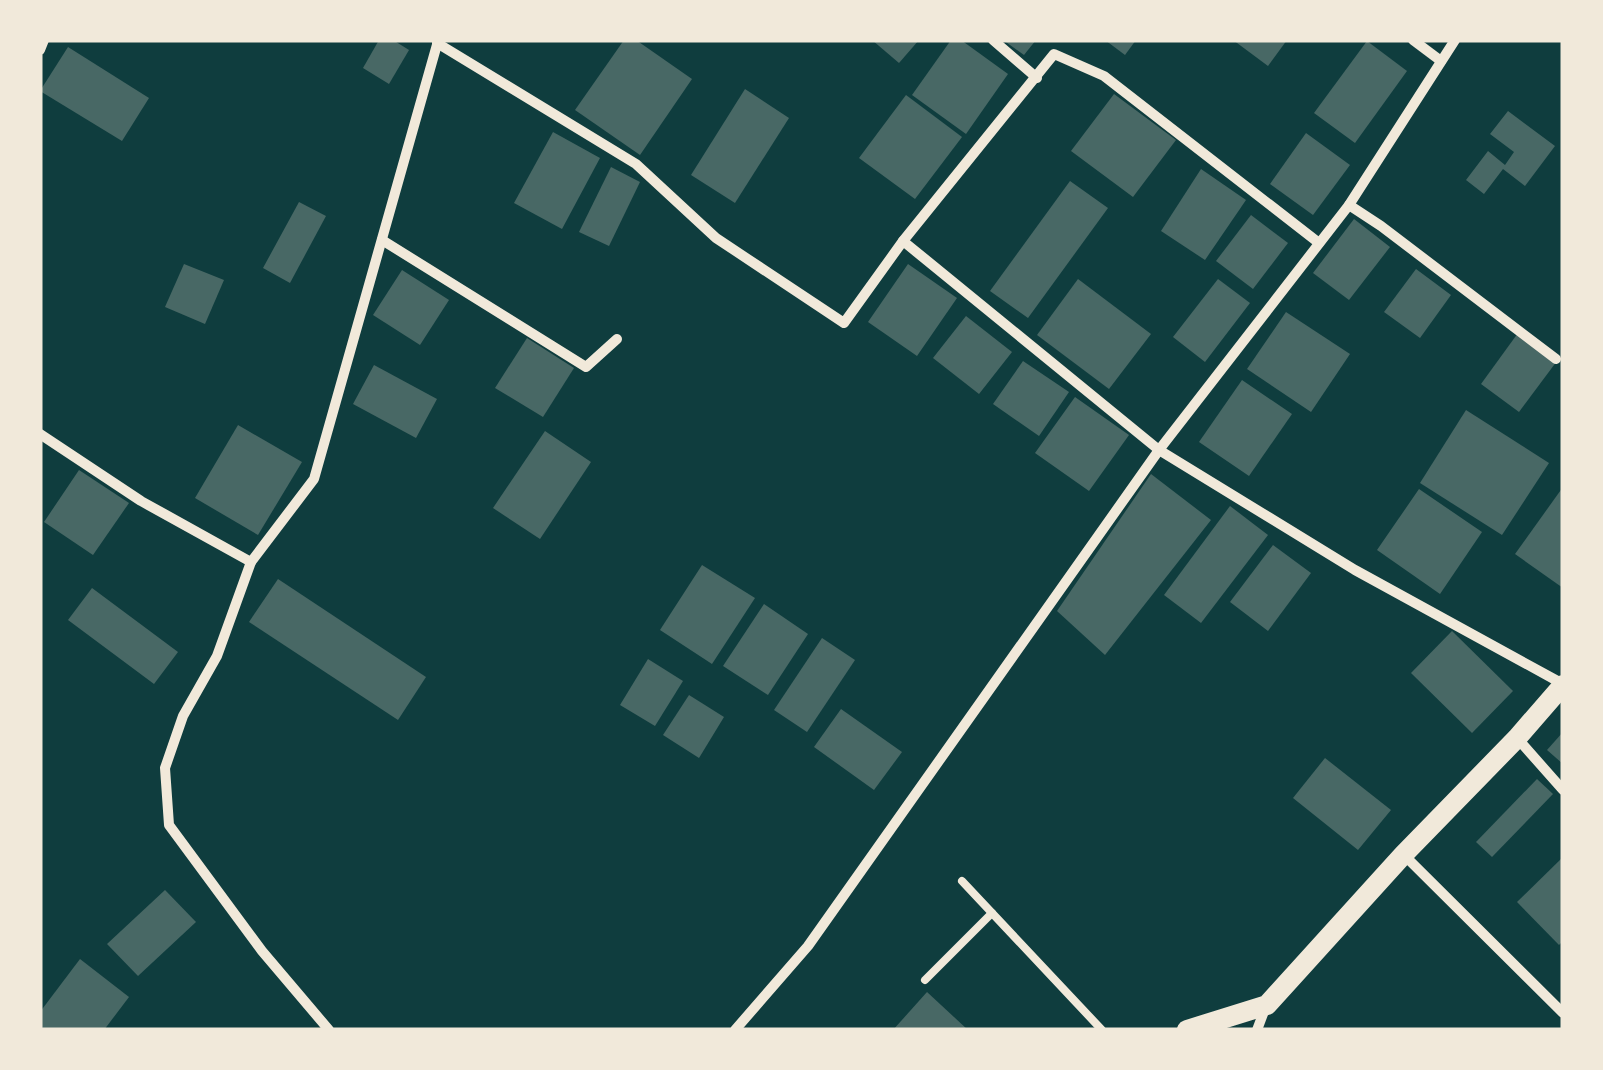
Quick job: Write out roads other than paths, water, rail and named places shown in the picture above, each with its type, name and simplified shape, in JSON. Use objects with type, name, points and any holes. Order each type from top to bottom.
[{"type":"main road","points":[[1187,1030],[1266,1005],[1518,738],[1563,685]]},
{"type":"street","points":[[40,50],[44,40]]},
{"type":"street","points":[[993,40],[1037,78]]},
{"type":"street","points":[[1413,40],[1441,61]]},
{"type":"street","points":[[735,1030],[808,946],[1160,450],[1348,205],[1455,40]]},
{"type":"street","points":[[329,1030],[262,951],[169,825],[165,768],[184,716],[217,656],[251,562],[314,479],[438,42],[636,164],[716,238],[844,323],[903,241],[1054,54],[1104,76],[1319,243]]},
{"type":"street","points":[[1348,205],[1556,359]]},
{"type":"street","points":[[382,240],[586,367],[617,340]]},
{"type":"street","points":[[903,241],[1160,450],[1355,570],[1563,685]]},
{"type":"street","points":[[40,434],[141,501],[251,562]]},
{"type":"street","points":[[1518,738],[1563,790]]},
{"type":"street","points":[[1404,855],[1563,1013]]},
{"type":"street","points":[[1257,1030],[1266,1005]]},
{"type":"lane","points":[[962,881],[1102,1030]]},
{"type":"lane","points":[[926,980],[992,913]]}]
